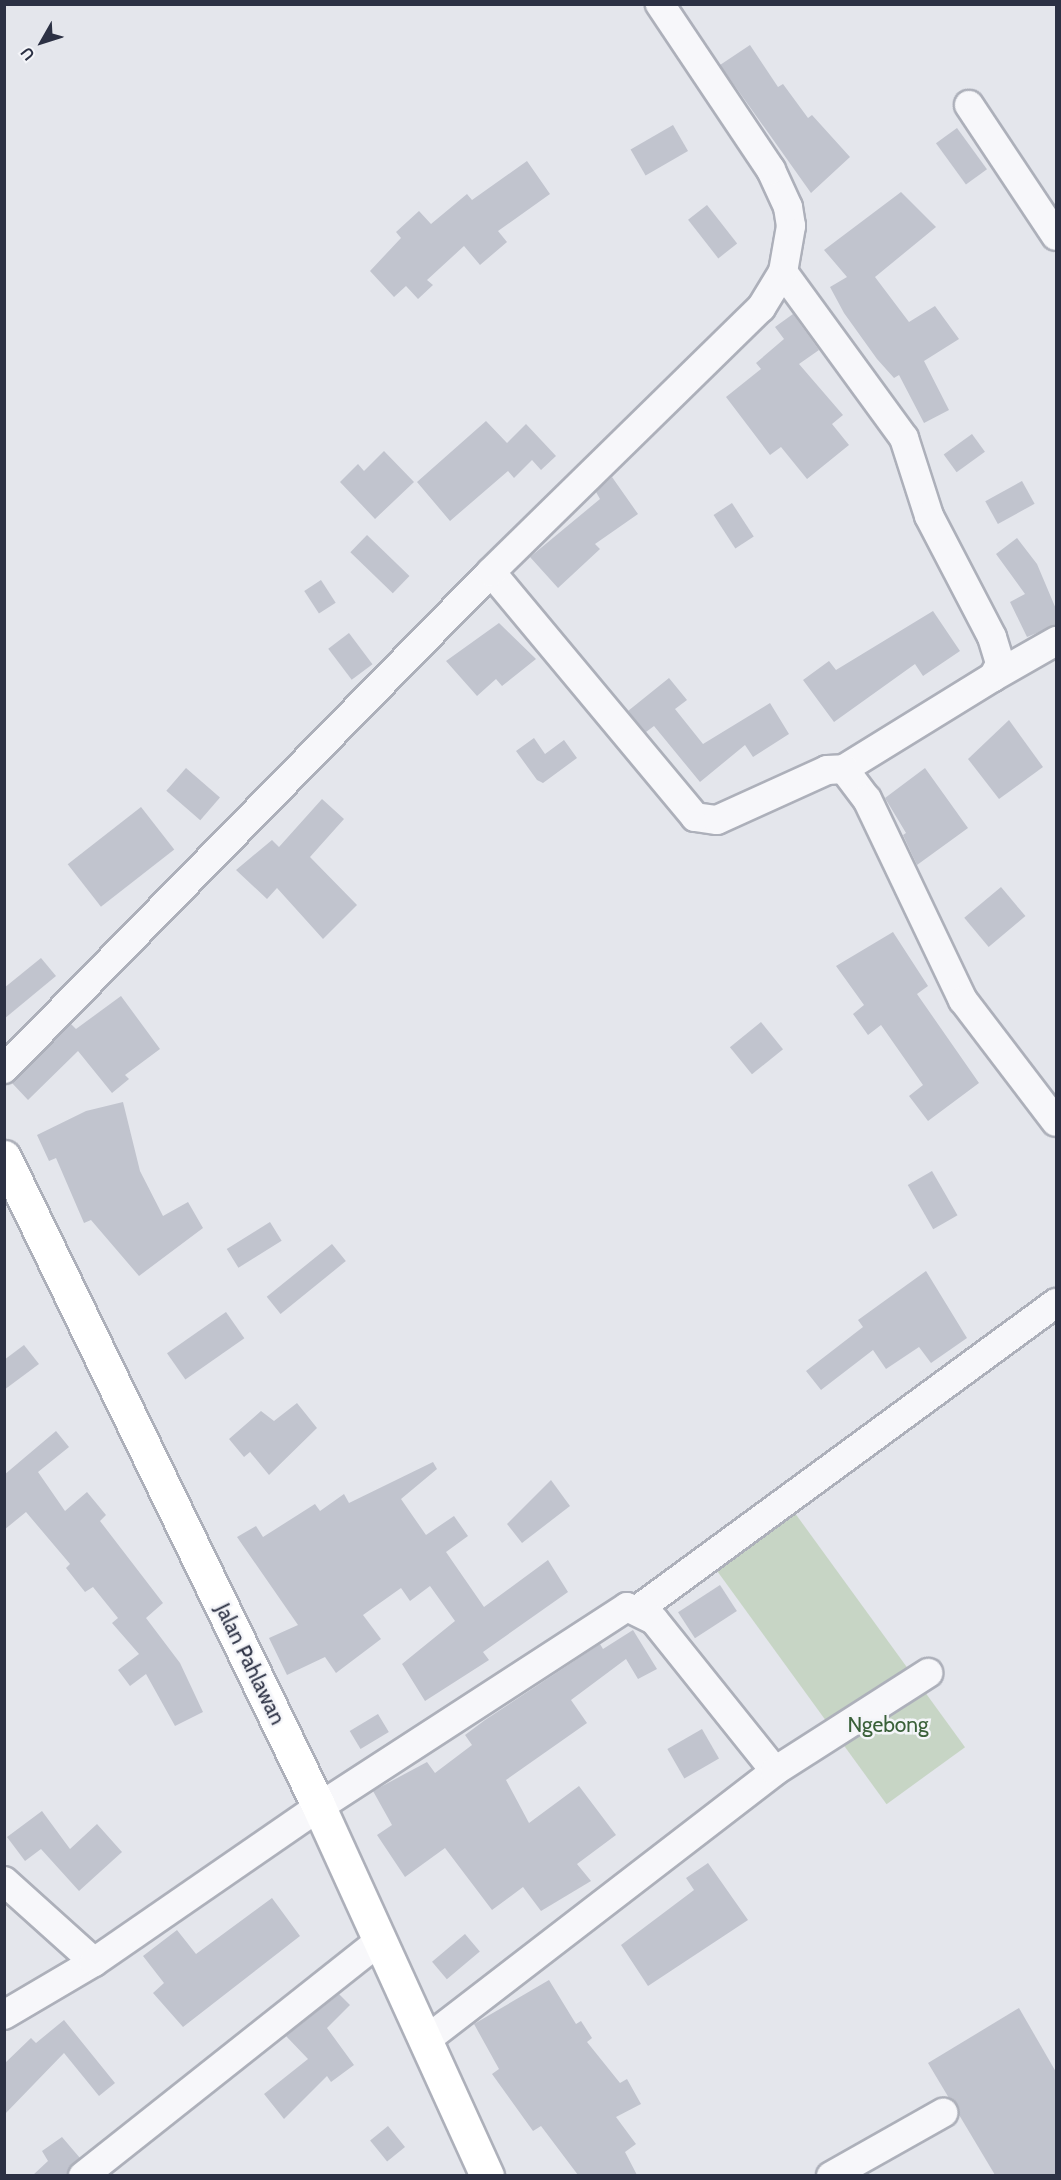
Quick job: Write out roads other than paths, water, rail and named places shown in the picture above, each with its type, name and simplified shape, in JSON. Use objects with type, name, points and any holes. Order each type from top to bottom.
[{"type":"highway","name":"Jalan Pahlawan","points":[[4,1157],[319,1807],[487,2175]]},
{"type":"street","points":[[4,1069],[491,572],[742,330],[783,272],[791,226],[780,188],[660,4]]},
{"type":"street","points":[[969,105],[1056,236]]},
{"type":"street","points":[[783,272],[904,438],[929,516],[992,637],[1000,664],[993,677]]},
{"type":"street","points":[[491,572],[695,817],[717,820],[827,770],[844,769],[1056,641]]},
{"type":"street","points":[[844,769],[867,799],[963,1000],[1056,1122]]},
{"type":"street","points":[[4,2015],[94,1962],[319,1807],[614,1612],[639,1608],[1056,1303]]},
{"type":"street","points":[[639,1608],[775,1771]]},
{"type":"street","points":[[426,2040],[775,1771],[928,1673]]},
{"type":"street","points":[[4,1881],[94,1962]]},
{"type":"street","points":[[83,2175],[379,1941]]},
{"type":"street","points":[[831,2175],[943,2113]]},
{"type":"park label","name":"Ngebong","points":[[888,1725]]}]
